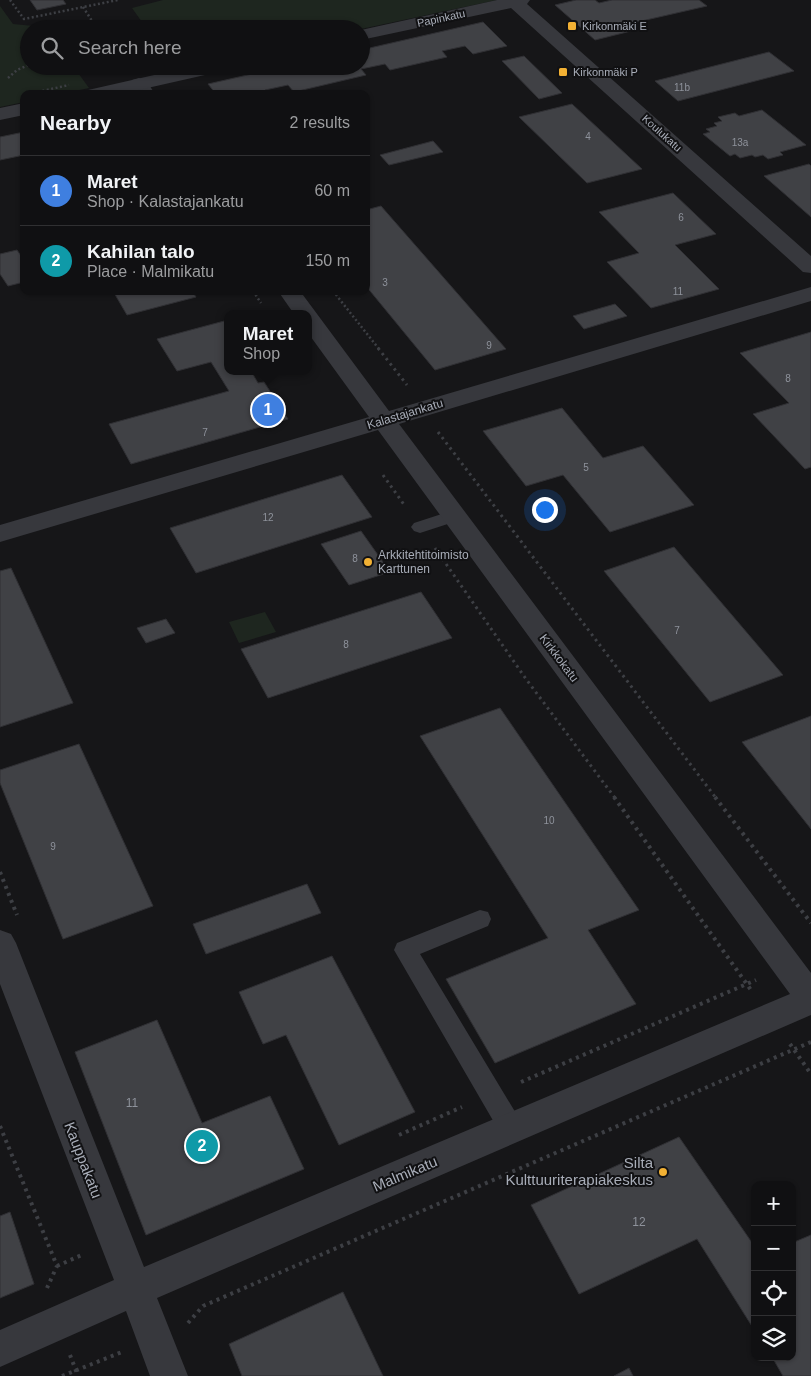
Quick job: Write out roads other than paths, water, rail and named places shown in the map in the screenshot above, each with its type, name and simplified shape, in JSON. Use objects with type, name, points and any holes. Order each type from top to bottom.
[{"type":"street","name":"Papinkatu","points":[[370,33],[516,1]]},
{"type":"street","name":"Koulukatu","points":[[516,1],[811,267]]},
{"type":"street","points":[[142,89],[189,75]]},
{"type":"street","points":[[0,114],[20,110]]},
{"type":"street","name":"Kalastajankatu","points":[[0,534],[811,294]]},
{"type":"street","points":[[292,295],[302,310]]},
{"type":"street","name":"Kirkkokatu","points":[[312,323],[811,999]]},
{"type":"street","name":"Kauppakatu","points":[[0,943],[169,1376]]},
{"type":"street","name":"Malmikatu","points":[[0,1349],[135,1289],[811,999]]},
{"type":"lane","points":[[420,527],[454,516]]},
{"type":"lane","points":[[480,919],[405,950],[511,1128]]},
{"type":"place","name":"Kirkonmäki E","points":[[572,26]]},
{"type":"place","name":"Kirkonmäki P","points":[[563,72]]},
{"type":"place","name":"Maret","points":[[268,410]]},
{"type":"place","name":"Arkkitehtitoimisto Karttunen","points":[[368,562]]},
{"type":"place","name":"Kahilan talo","points":[[202,1146]]},
{"type":"place","name":"Silta Kulttuuriterapiakeskus","points":[[663,1172]]}]
